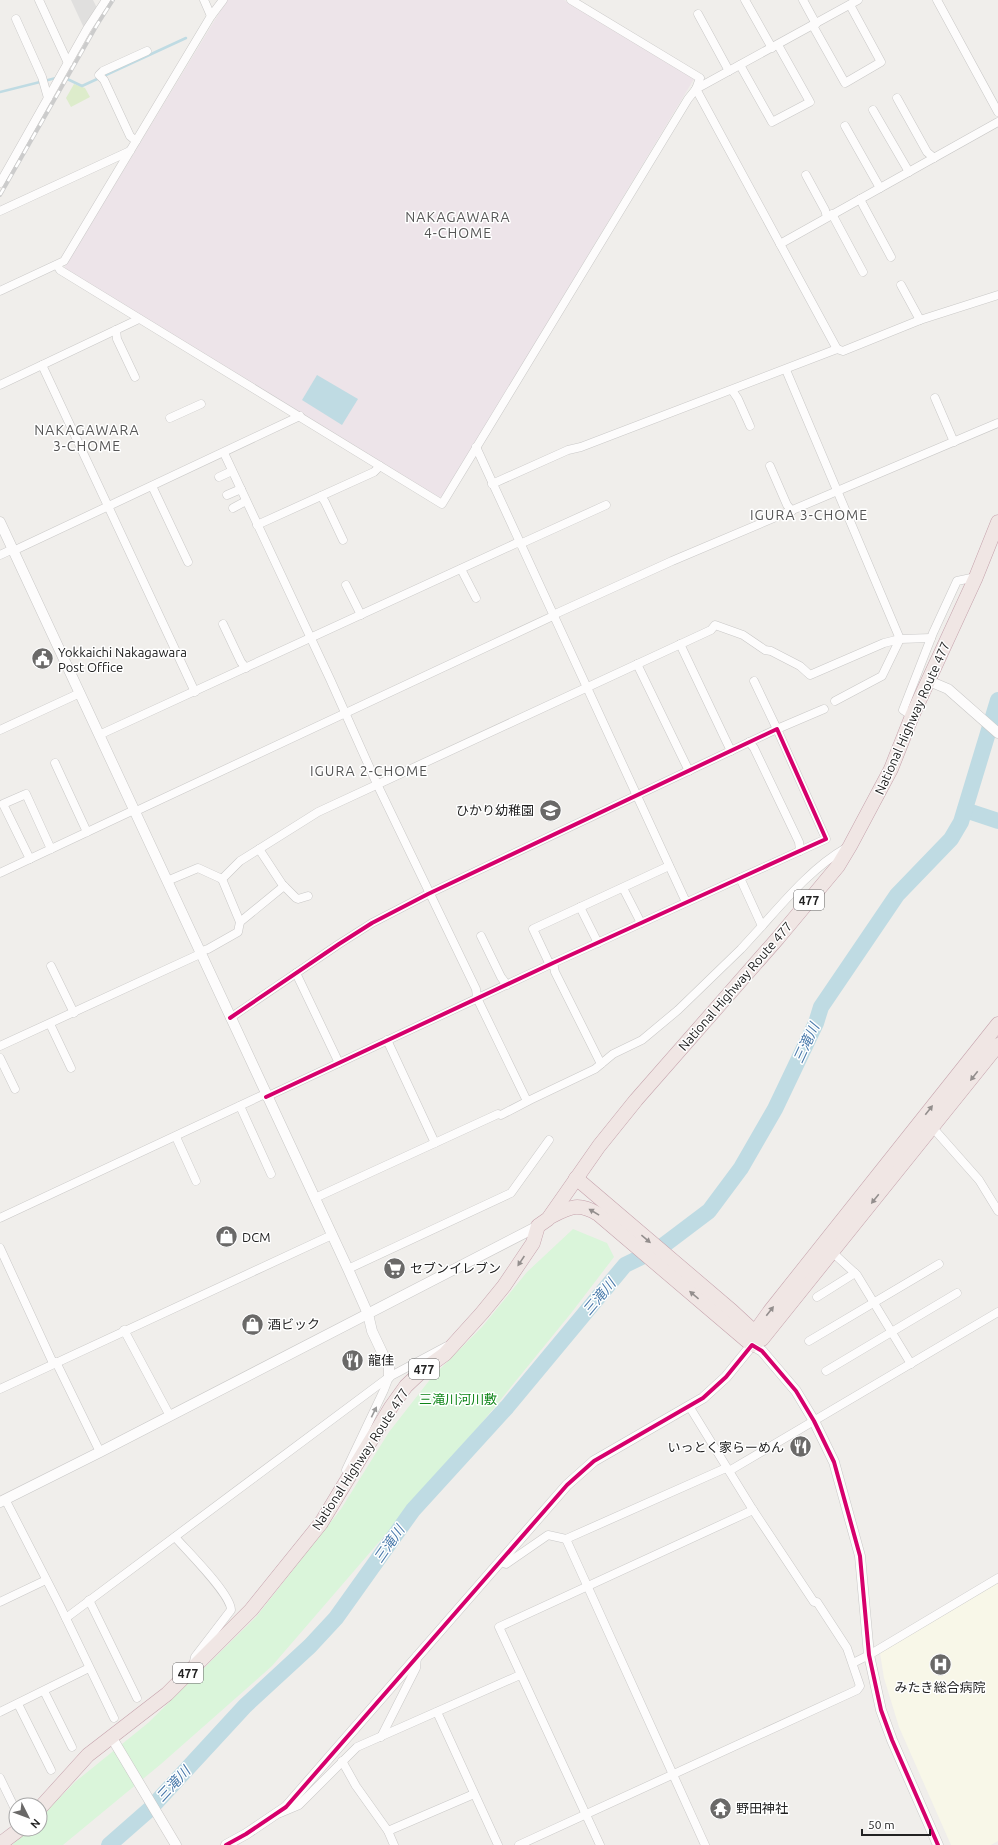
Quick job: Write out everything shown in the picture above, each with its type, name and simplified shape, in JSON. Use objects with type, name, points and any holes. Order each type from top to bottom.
[{"type":"highway","name":"National Highway Route 477","points":[[48,1799],[88,1756],[114,1742],[167,1694],[251,1610],[321,1523],[391,1407],[406,1386],[423,1370],[445,1354],[504,1286],[533,1243],[543,1222],[580,1182],[599,1146],[636,1100],[778,938],[838,866],[891,769],[912,716],[976,577],[998,522]]},
{"type":"highway","points":[[758,1342],[770,1311],[998,1024]]},
{"type":"highway","points":[[758,1342],[933,1128],[998,1045]]},
{"type":"highway","points":[[858,1202],[894,1163],[919,1131],[933,1128]]},
{"type":"highway","points":[[580,1182],[758,1342]]},
{"type":"highway","points":[[543,1222],[569,1208],[582,1206],[598,1214],[728,1315]]},
{"type":"highway","points":[[0,1844],[9,1837]]},
{"type":"street","points":[[39,0],[68,63]]},
{"type":"street","points":[[0,183],[87,29],[106,0]]},
{"type":"street","points":[[204,0],[211,16]]},
{"type":"street","points":[[0,291],[64,261],[211,16],[223,0]]},
{"type":"street","points":[[57,265],[60,270],[442,504],[696,90],[700,78],[571,0]]},
{"type":"street","points":[[740,65],[772,122],[810,102],[745,0]]},
{"type":"street","points":[[803,0],[814,25],[845,83],[881,62],[850,5]]},
{"type":"street","points":[[696,90],[858,0]]},
{"type":"street","points":[[937,0],[998,112]]},
{"type":"street","points":[[698,14],[729,71]]},
{"type":"street","points":[[16,20],[44,81],[48,98]]},
{"type":"street","points":[[136,141],[130,136],[102,78],[103,72],[147,51]]},
{"type":"street","points":[[696,90],[837,350]]},
{"type":"street","points":[[897,98],[927,152],[934,158]]},
{"type":"street","points":[[873,110],[909,172]]},
{"type":"street","points":[[780,244],[998,122]]},
{"type":"street","points":[[845,126],[880,188]]},
{"type":"street","points":[[0,211],[130,151]]},
{"type":"street","points":[[806,175],[825,210],[863,272]]},
{"type":"street","points":[[860,198],[891,257]]},
{"type":"street","points":[[901,285],[920,320]]},
{"type":"street","points":[[492,484],[568,450],[581,447],[837,350],[843,351],[920,320],[998,295]]},
{"type":"street","points":[[0,385],[139,319]]},
{"type":"street","points":[[116,330],[117,339],[135,377]]},
{"type":"street","points":[[42,365],[195,692]]},
{"type":"street","points":[[786,370],[900,639],[882,676],[835,701]]},
{"type":"street","points":[[732,390],[738,399],[750,426]]},
{"type":"street","points":[[935,398],[954,442]]},
{"type":"street","points":[[170,418],[201,404]]},
{"type":"street","points":[[0,555],[224,453],[300,416]]},
{"type":"street","points":[[0,873],[265,752],[345,712],[672,562],[998,423]]},
{"type":"street","points":[[476,447],[686,902]]},
{"type":"street","points":[[224,453],[428,894],[476,989],[477,998],[527,1101]]},
{"type":"street","points":[[257,525],[374,472],[380,466]]},
{"type":"street","points":[[770,466],[787,505],[792,510]]},
{"type":"street","points":[[219,477],[232,471]]},
{"type":"street","points":[[152,486],[188,562]]},
{"type":"street","points":[[227,495],[241,489]]},
{"type":"street","points":[[321,496],[343,540]]},
{"type":"street","points":[[233,508],[246,501]]},
{"type":"street","points":[[99,735],[461,569],[606,505]]},
{"type":"street","points":[[0,522],[348,1269],[368,1314],[372,1331],[389,1367],[389,1377],[384,1390],[321,1523]]},
{"type":"street","points":[[461,569],[476,598]]},
{"type":"street","points":[[912,716],[903,710],[931,638],[957,581],[976,577]]},
{"type":"street","points":[[346,585],[361,615]]},
{"type":"street","points":[[223,624],[241,662],[246,668]]},
{"type":"street","points":[[222,879],[240,861],[318,812],[711,630],[716,625],[743,635],[765,650],[771,651],[800,666],[810,675],[884,643],[900,639],[931,638]]},
{"type":"street","points":[[680,644],[731,751]]},
{"type":"street","points":[[637,664],[689,771]]},
{"type":"street","points":[[0,1218],[240,1106],[339,1063],[640,923],[826,839],[754,681]]},
{"type":"street","points":[[929,681],[948,689],[998,733]]},
{"type":"street","points":[[0,730],[80,693]]},
{"type":"street","points":[[230,1018],[372,924],[428,894],[824,708]]},
{"type":"street","points":[[749,742],[754,748],[799,842],[800,851]]},
{"type":"street","points":[[55,763],[87,832]]},
{"type":"street","points":[[30,859],[4,804],[26,794],[51,849]]},
{"type":"street","points":[[315,1198],[498,1114],[501,1115],[595,1069],[613,1054],[642,1040],[656,1030],[741,949],[795,889],[826,862],[850,846]]},
{"type":"street","points":[[259,849],[284,886],[298,899],[308,896]]},
{"type":"street","points":[[601,1064],[552,964],[533,929],[669,866]]},
{"type":"street","points":[[0,1046],[208,950],[238,932],[240,922],[222,879],[198,868],[167,882]]},
{"type":"street","points":[[740,878],[762,926]]},
{"type":"street","points":[[240,922],[284,886]]},
{"type":"street","points":[[623,888],[640,923]]},
{"type":"street","points":[[580,907],[598,943]]},
{"type":"street","points":[[481,936],[501,977],[507,985]]},
{"type":"street","points":[[51,966],[74,1013]]},
{"type":"street","points":[[296,973],[339,1063]]},
{"type":"street","points":[[50,1024],[71,1068]]},
{"type":"street","points":[[387,1040],[435,1143]]},
{"type":"street","points":[[0,1058],[14,1089]]},
{"type":"street","points":[[240,1106],[271,1174]]},
{"type":"street","points":[[933,1128],[979,1180],[998,1211]]},
{"type":"street","points":[[176,1137],[196,1181]]},
{"type":"street","points":[[348,1269],[510,1193],[549,1140]]},
{"type":"street","points":[[114,1718],[66,1618],[2,1500],[100,1452],[543,1222]]},
{"type":"street","points":[[0,1389],[124,1330],[332,1235]]},
{"type":"street","points":[[0,1248],[55,1363],[100,1452]]},
{"type":"street","points":[[832,1252],[855,1273],[911,1364]]},
{"type":"street","points":[[809,1341],[939,1264]]},
{"type":"street","points":[[817,1297],[855,1273]]},
{"type":"street","points":[[826,1370],[956,1293]]},
{"type":"street","points":[[500,1561],[506,1564],[548,1535],[566,1539],[728,1469],[814,1421],[998,1312]]},
{"type":"street","points":[[124,1330],[170,1416]]},
{"type":"street","points":[[66,1618],[389,1377],[457,1340]]},
{"type":"street","points":[[226,1845],[276,1814],[290,1802],[567,1485],[588,1466],[703,1398],[726,1377],[758,1342],[796,1391],[814,1421],[834,1462],[860,1556],[868,1655],[881,1710],[892,1740],[938,1845]]},
{"type":"street","points":[[519,1845],[857,1690],[860,1684],[848,1648],[816,1602],[814,1602],[753,1510],[689,1406]]},
{"type":"street","points":[[600,1845],[499,1627],[753,1510]]},
{"type":"street","points":[[175,1538],[223,1591],[231,1606],[231,1610],[194,1657],[192,1669]]},
{"type":"street","points":[[566,1539],[706,1845]]},
{"type":"street","points":[[853,1663],[998,1578]]},
{"type":"street","points":[[0,1602],[46,1580]]},
{"type":"street","points":[[89,1600],[137,1698]]},
{"type":"street","points":[[381,1736],[416,1668],[417,1656]]},
{"type":"street","points":[[0,1712],[90,1668]]},
{"type":"street","points":[[276,1814],[299,1805],[352,1750],[520,1675]]},
{"type":"street","points":[[44,1691],[72,1747]]},
{"type":"street","points":[[18,1704],[51,1770]]},
{"type":"street","points":[[437,1712],[498,1845]]},
{"type":"street","points":[[114,1742],[176,1845]]},
{"type":"street","points":[[342,1761],[356,1786],[388,1831],[394,1845]]},
{"type":"street","points":[[0,1778],[9,1797]]},
{"type":"street","points":[[388,1831],[474,1794]]},
{"type":"shaded area","points":[[71,0],[93,0],[97,8],[84,28]]},
{"type":"shaded area","points":[[227,0],[564,0],[694,79],[443,496],[438,497],[64,268]]},
{"type":"shaded area","name":"みたき総合病院","points":[[998,1583],[998,1841],[991,1845],[951,1845],[899,1727],[884,1678],[880,1653]]},
{"type":"green space","points":[[74,84],[85,88],[90,97],[71,107],[66,98]]},
{"type":"green space","name":"三滝川河川敷","points":[[573,1229],[607,1243],[614,1257],[572,1312],[480,1425],[272,1666],[161,1764],[63,1845],[12,1845],[20,1837],[48,1837],[48,1810],[75,1782],[148,1723],[256,1617],[341,1509],[389,1432],[432,1377],[482,1327],[527,1272]]},
{"type":"water","points":[[317,375],[358,399],[342,425],[302,400]]},
{"type":"waterway","points":[[63,77],[82,86],[186,38]]},
{"type":"waterway","points":[[0,92],[56,78]]},
{"type":"waterway","name":"三滝川","points":[[109,1845],[150,1809],[245,1706],[310,1646],[336,1618],[413,1510],[507,1407],[625,1265],[660,1248],[709,1211],[741,1168],[775,1109],[816,1023],[821,1007],[897,895],[951,839],[961,822],[998,700]]},
{"type":"waterway","points":[[965,810],[998,821]]},
{"type":"railway","points":[[0,195],[97,25],[113,0]]},
{"type":"cycle path","points":[[230,1018],[372,923],[428,894],[777,729],[826,839],[553,963],[266,1097]]},
{"type":"cycle path","points":[[226,1845],[246,1834],[286,1807],[567,1485],[594,1461],[703,1398],[726,1377],[752,1345],[762,1351],[796,1391],[814,1421],[834,1462],[860,1556],[869,1655],[881,1710],[892,1740],[938,1845]]},
{"type":"place","name":"Yokkaichi Nakagawara Post Office","points":[[42,659]]},
{"type":"place","name":"ひかり幼稚園","points":[[550,810]]},
{"type":"place","name":"DCM","points":[[226,1237]]},
{"type":"place","name":"セブンイレブン","points":[[394,1268]]},
{"type":"place","name":"酒ビック","points":[[253,1324]]},
{"type":"place","name":"龍佳","points":[[352,1360]]},
{"type":"place","name":"いっとく家らーめん","points":[[800,1447]]},
{"type":"place","name":"みたき総合病院","points":[[940,1665]]},
{"type":"place","name":"野田神社","points":[[720,1808]]},
{"type":"district","name":"NAKAGAWARA 4-CHOME","points":[[458,226]]},
{"type":"district","name":"NAKAGAWARA 3-CHOME","points":[[87,438]]},
{"type":"district","name":"IGURA 3-CHOME","points":[[809,515]]},
{"type":"district","name":"IGURA 2-CHOME","points":[[369,771]]}]
